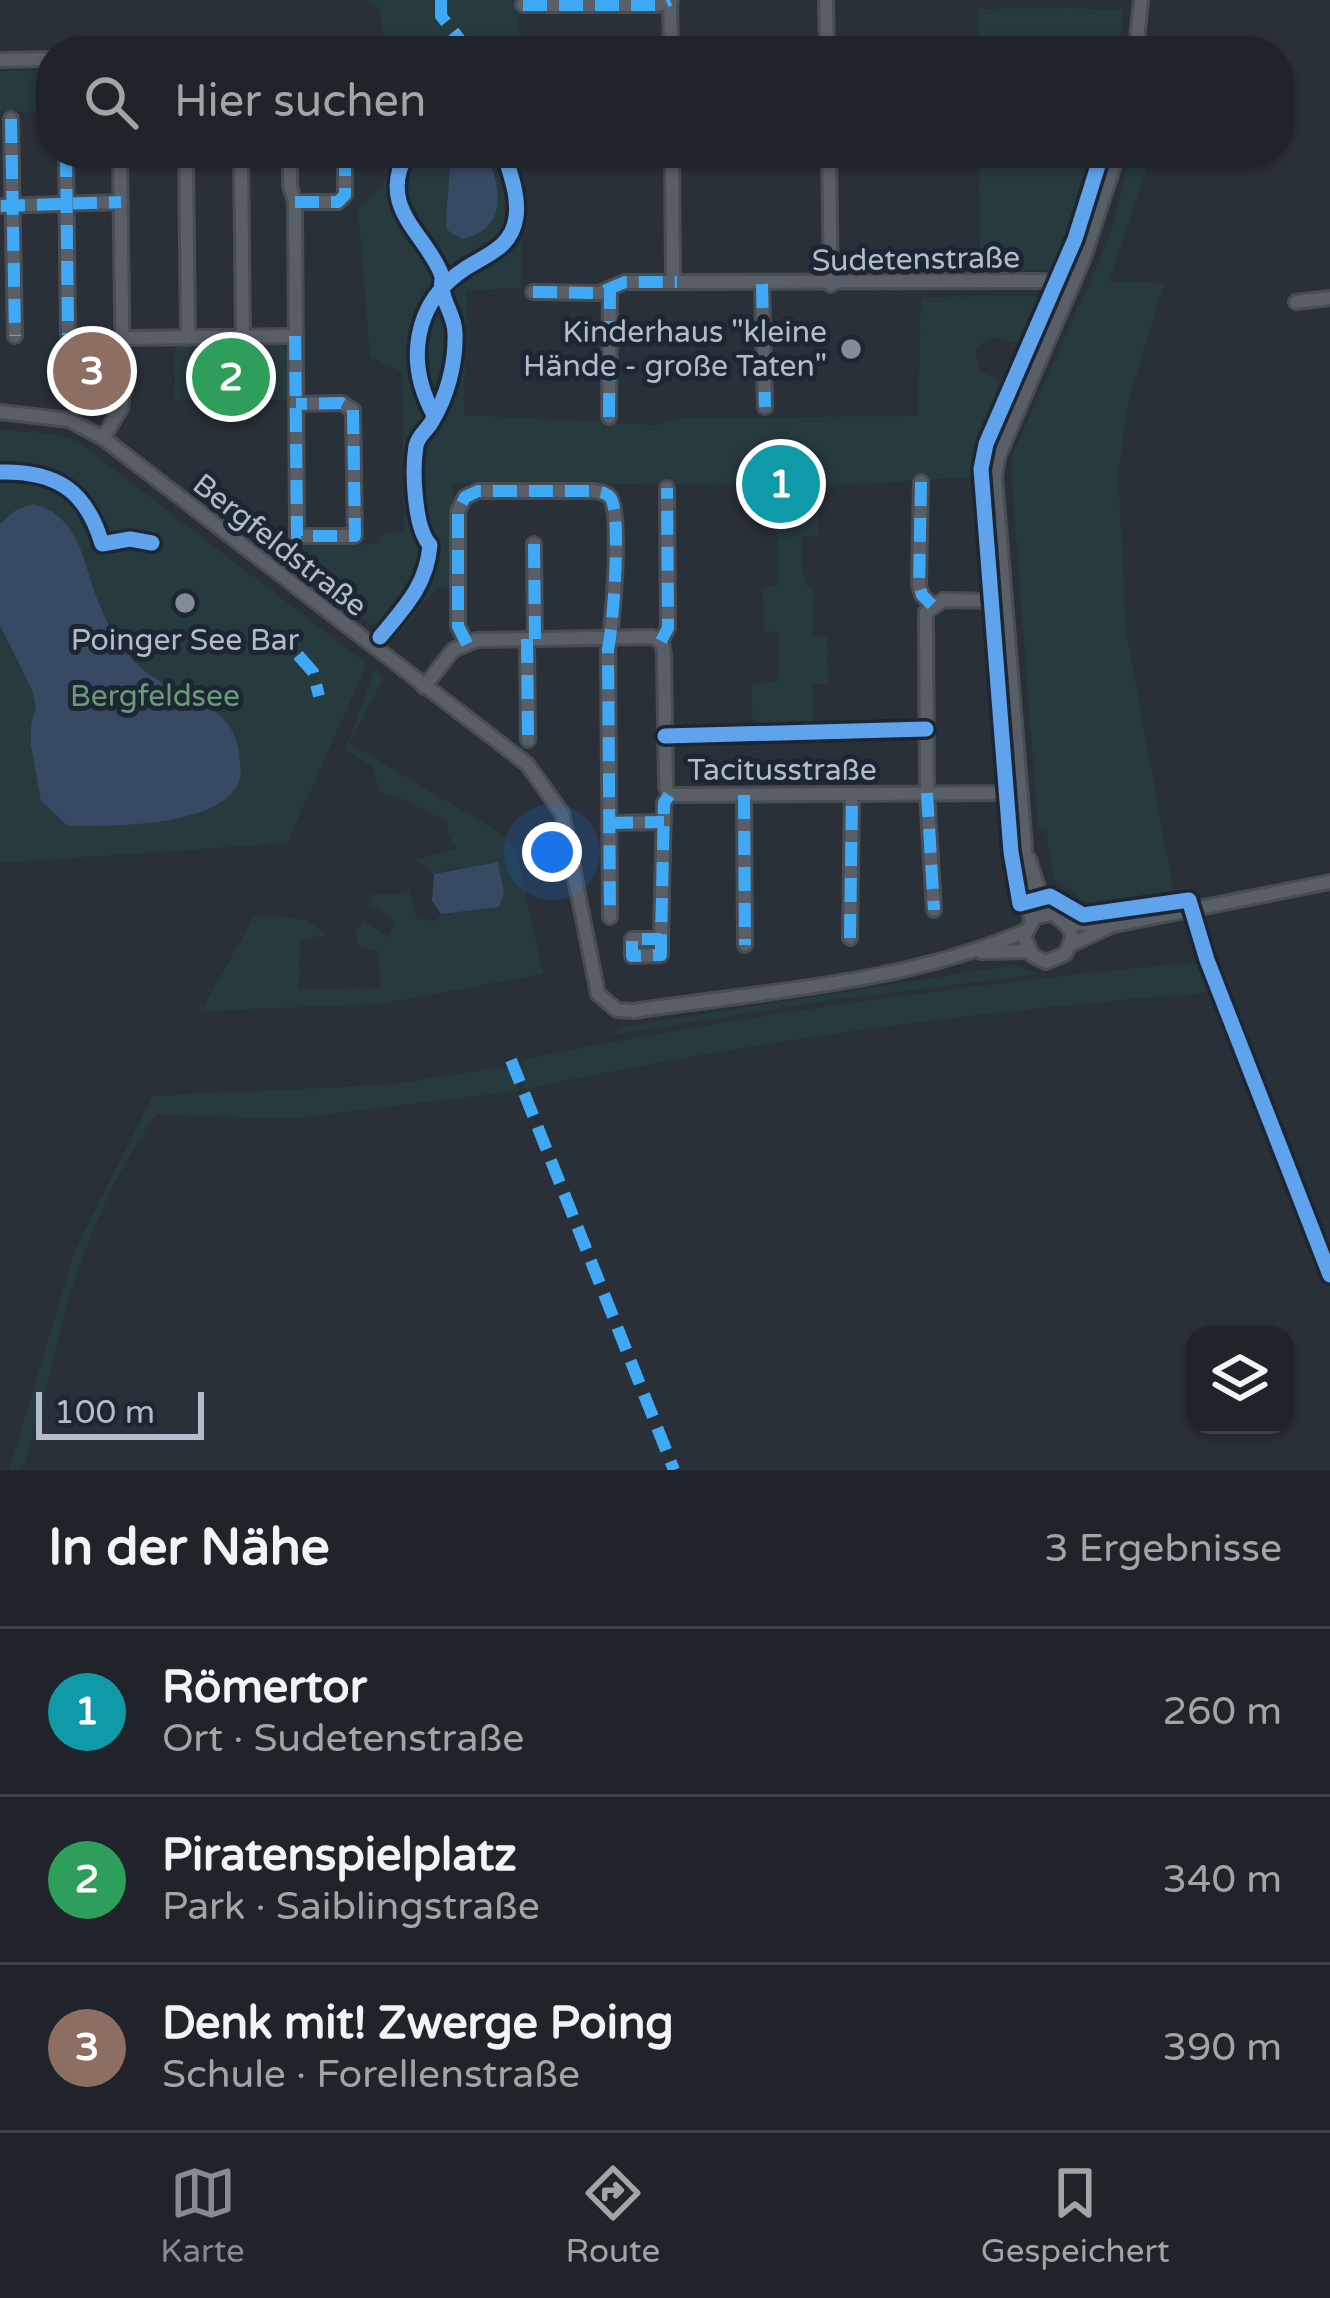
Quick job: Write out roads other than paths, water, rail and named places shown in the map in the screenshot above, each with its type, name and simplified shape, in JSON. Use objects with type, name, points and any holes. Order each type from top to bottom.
[{"type":"street","points":[[523,5],[658,5],[671,0],[671,36]]},
{"type":"street","points":[[826,0],[827,36]]},
{"type":"street","points":[[1137,36],[1141,0]]},
{"type":"street","points":[[0,60],[36,59]]},
{"type":"street","points":[[11,119],[7,205],[15,336]]},
{"type":"street","points":[[67,168],[68,335]]},
{"type":"street","points":[[103,438],[121,408],[121,168]]},
{"type":"street","points":[[186,168],[188,338]]},
{"type":"street","points":[[241,168],[243,337]]},
{"type":"street","points":[[290,168],[295,202],[295,336],[297,536],[355,536],[353,410],[341,403],[296,404]]},
{"type":"street","points":[[295,202],[338,202],[346,195],[345,168]]},
{"type":"street","points":[[672,168],[673,275],[677,282]]},
{"type":"street","points":[[830,168],[831,284]]},
{"type":"street","points":[[1114,168],[1100,217],[998,457],[995,477],[1029,951],[1036,958],[1052,961],[1061,958],[1070,945],[1114,925]]},
{"type":"street","points":[[7,205],[121,202]]},
{"type":"street","name":"Sudetenstraße","points":[[532,292],[610,291],[625,282],[1044,281],[1070,290]]},
{"type":"street","points":[[762,284],[765,407]]},
{"type":"street","points":[[609,417],[610,291]]},
{"type":"street","points":[[1296,302],[1330,298]]},
{"type":"street","points":[[123,338],[295,336]]},
{"type":"street","name":"Bergfeldstraße","points":[[0,412],[69,420],[103,438],[527,764],[554,796],[568,834],[598,994],[617,1010],[808,987],[974,952],[1029,951]]},
{"type":"street","points":[[921,482],[920,584],[922,595],[932,605]]},
{"type":"street","name":"Tacitusstraße","points":[[667,488],[669,608],[668,628],[661,641],[669,795],[1021,793]]},
{"type":"street","points":[[466,644],[458,626],[458,511],[465,497],[478,491],[593,491],[609,496],[615,511],[610,917]]},
{"type":"street","points":[[528,740],[534,544]]},
{"type":"street","points":[[934,910],[927,793],[926,612],[943,601],[1005,601]]},
{"type":"street","points":[[424,687],[453,650],[476,640],[653,637],[661,641]]},
{"type":"street","points":[[850,938],[852,794]]},
{"type":"street","points":[[661,939],[664,803],[669,795]]},
{"type":"street","points":[[744,795],[745,945]]},
{"type":"street","points":[[609,823],[664,822]]},
{"type":"street","points":[[1025,847],[1038,889],[1052,914],[1067,924],[1114,925],[1330,882]]},
{"type":"street","points":[[1028,925],[1052,914]]},
{"type":"street","points":[[1067,924],[1070,945]]},
{"type":"street","name":"Bergfeldstraße","points":[[974,952],[1028,925]]},
{"type":"water","points":[[450,168],[491,168],[497,205],[488,226],[462,239],[447,230]]},
{"type":"water","name":"Bergfeldsee","points":[[33,504],[49,510],[71,531],[107,621],[134,661],[212,709],[234,735],[239,781],[211,808],[162,821],[68,826],[41,801],[31,746],[36,708],[32,690],[0,625],[0,524],[16,510]]},
{"type":"water","points":[[498,862],[504,893],[499,907],[441,914],[432,901],[434,874]]},
{"type":"place","name":"Kinderhaus \"kleine Hände - große Taten\"","points":[[851,349]]},
{"type":"place","name":"Denk mit! Zwerge Poing","points":[[92,371]]},
{"type":"place","name":"Piratenspielplatz","points":[[231,377]]},
{"type":"place","name":"Römertor","points":[[781,484]]},
{"type":"place","name":"Poinger See Bar","points":[[185,603]]}]
